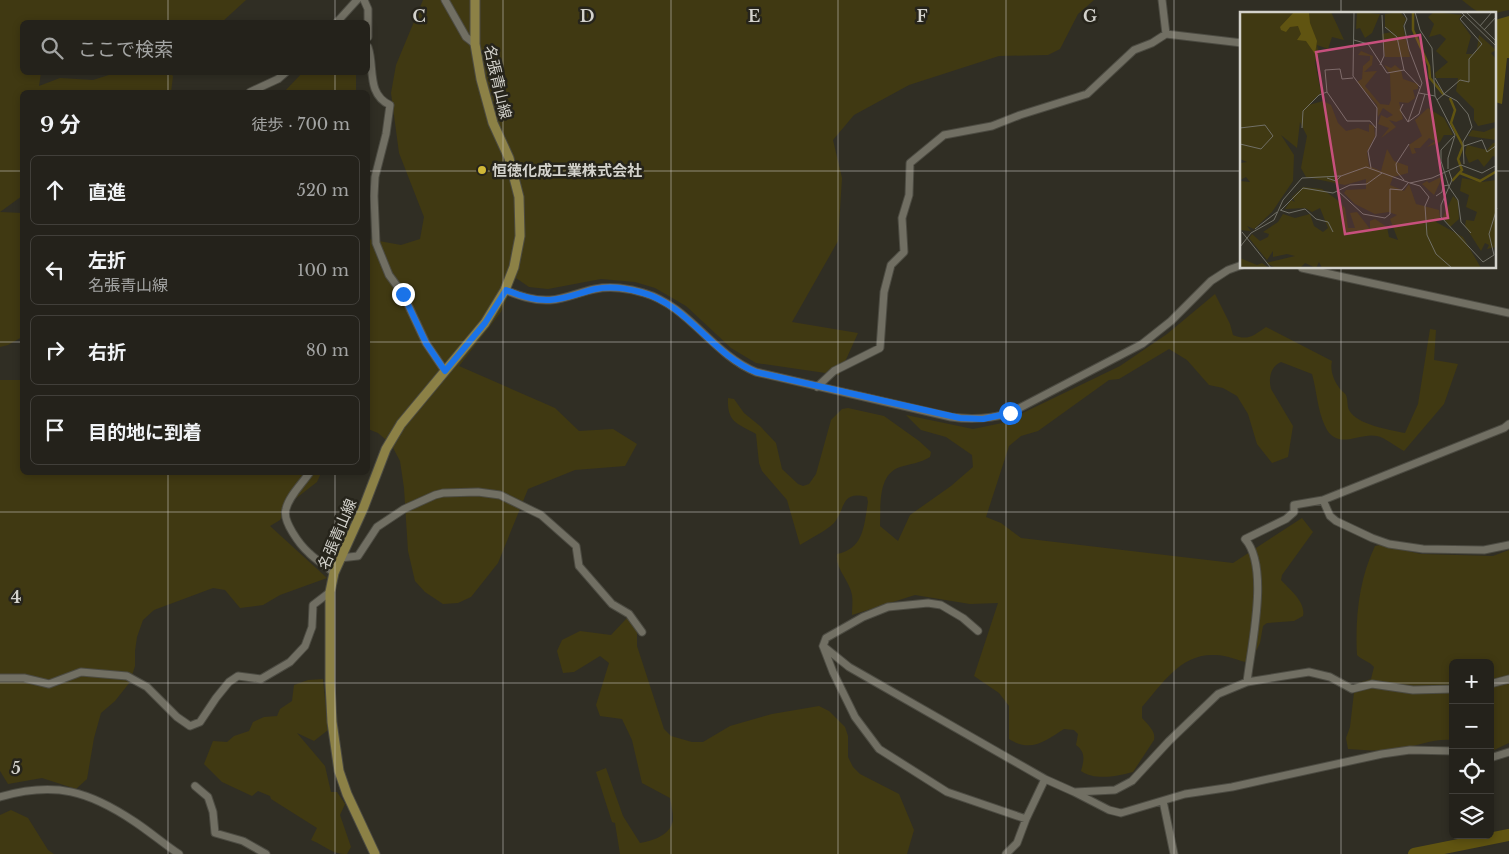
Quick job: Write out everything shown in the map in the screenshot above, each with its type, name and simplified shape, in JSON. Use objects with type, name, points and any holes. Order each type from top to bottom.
[{"type":"main road","name":"名張青山線","points":[[375,854],[347,794],[339,771],[332,722],[330,683],[330,592],[334,573],[363,509],[386,449],[401,424],[485,323],[506,290],[514,266],[520,236],[519,196],[509,158],[493,123],[475,44],[475,0]]},
{"type":"street","points":[[339,20],[358,0]]},
{"type":"street","points":[[364,0],[368,9],[368,20]]},
{"type":"street","points":[[445,0],[466,37],[475,44]]},
{"type":"street","points":[[1162,0],[1166,34]]},
{"type":"street","points":[[817,387],[834,371],[880,348],[884,292],[891,265],[904,252],[902,218],[909,195],[910,163],[944,135],[992,126],[1020,114],[1087,94],[1134,50],[1152,43],[1166,34],[1240,42]]},
{"type":"street","points":[[370,59],[375,90],[383,102],[390,105],[386,134],[375,177],[376,243],[389,275],[403,294],[426,343],[445,371]]},
{"type":"street","points":[[254,90],[283,75]]},
{"type":"street","points":[[506,290],[521,297],[548,300],[566,298],[600,288],[620,288],[647,294],[660,299],[676,309],[722,352],[740,365],[764,375],[960,418],[983,419],[1002,415],[1026,406],[1130,352],[1156,335],[1220,275],[1240,266]]},
{"type":"street","points":[[1307,269],[1509,313]]},
{"type":"street","points":[[1246,682],[1258,594],[1256,561],[1251,545],[1245,539],[1286,519],[1294,512],[1294,505],[1322,500],[1504,428],[1509,424]]},
{"type":"street","points":[[308,475],[288,503],[285,518],[309,554],[334,573]]},
{"type":"street","points":[[340,558],[358,556],[377,527],[404,509],[435,495],[478,492],[500,495],[541,515],[576,546],[579,566],[612,604],[629,614],[642,632]]},
{"type":"street","points":[[1322,500],[1330,516],[1372,538],[1389,544],[1423,549],[1484,550],[1509,545]]},
{"type":"street","points":[[0,678],[24,678],[49,684],[81,672],[127,676],[147,687],[177,717],[190,726],[200,722],[229,682],[238,676],[261,679],[290,662],[305,646],[312,627],[313,605],[330,592]]},
{"type":"street","points":[[978,631],[963,618],[941,605],[928,603],[888,607],[864,616],[826,638],[823,646],[833,672],[855,717],[879,749],[947,792],[1026,819]]},
{"type":"street","points":[[823,646],[849,667],[1045,780],[1109,810],[1121,813],[1185,794],[1391,753],[1410,750],[1449,751]]},
{"type":"street","points":[[1074,792],[1116,790],[1132,781],[1169,741],[1218,694],[1246,682],[1309,672],[1330,677],[1352,689],[1372,684],[1413,690],[1449,689]]},
{"type":"street","points":[[1494,683],[1509,679]]},
{"type":"street","points":[[1494,757],[1509,752]]},
{"type":"street","points":[[1006,854],[1018,843],[1026,819],[1045,780]]},
{"type":"street","points":[[195,786],[208,797],[213,812],[215,833],[243,841],[266,854]]},
{"type":"street","points":[[0,797],[29,790],[59,789],[90,798],[110,807],[136,823],[179,854]]},
{"type":"street","points":[[1163,801],[1174,854]]},
{"type":"shaded area","points":[[0,0],[246,0],[224,20],[20,20],[20,75],[41,75],[39,86],[60,78],[93,80],[109,75],[173,76],[171,90],[20,90],[20,197],[0,212]]},
{"type":"shaded area","points":[[423,0],[1094,0],[1078,14],[1060,49],[1048,55],[999,56],[909,85],[854,115],[833,140],[842,178],[838,241],[792,322],[858,333],[839,375],[756,363],[731,348],[686,306],[655,288],[635,282],[601,279],[548,289],[529,287],[516,278],[501,312],[459,366],[555,408],[579,431],[613,429],[637,444],[625,466],[575,470],[528,489],[498,563],[471,597],[458,603],[443,604],[425,592],[415,581],[408,551],[404,488],[400,461],[391,444],[378,433],[370,430],[370,239],[401,245],[420,239],[424,217],[399,153],[391,93],[396,65]]},
{"type":"shaded area","points":[[1462,0],[1509,0],[1509,10],[1496,13],[1475,10]]},
{"type":"shaded area","points":[[1509,16],[1509,58],[1507,58],[1502,104],[1496,102],[1496,20]]},
{"type":"shaded area","points":[[300,75],[356,75],[356,90],[286,90]]},
{"type":"shaded area","points":[[0,212],[20,213],[20,338],[0,347]]},
{"type":"shaded area","points":[[1215,294],[1230,324],[1233,335],[1243,338],[1250,337],[1266,327],[1332,361],[1333,377],[1346,395],[1349,410],[1359,420],[1374,426],[1405,433],[1418,404],[1430,329],[1436,330],[1434,360],[1458,364],[1444,404],[1404,451],[1377,436],[1370,435],[1342,440],[1330,434],[1322,420],[1312,374],[1281,362],[1273,369],[1270,385],[1293,426],[1288,457],[1272,463],[1257,444],[1248,414],[1237,396],[1223,388],[1209,385],[1187,360],[1169,349],[1119,379],[1109,380],[1038,431],[1021,436],[1009,446],[986,517],[1001,523],[1021,538],[1233,563],[1302,518],[1313,532],[1282,575],[1281,580],[1300,601],[1303,616],[1294,621],[1267,623],[1263,626],[1260,643],[1250,663],[1220,655],[1203,656],[1192,659],[1173,672],[1142,707],[1142,718],[1153,731],[1154,740],[1133,772],[1127,774],[1100,777],[1081,771],[1083,754],[1076,745],[1078,734],[1074,730],[1064,729],[1038,744],[1031,745],[1024,745],[1009,739],[1009,706],[999,693],[974,676],[998,603],[970,604],[915,595],[852,615],[851,590],[838,565],[837,554],[853,547],[858,541],[864,527],[867,497],[852,496],[848,498],[834,523],[800,545],[787,500],[762,471],[759,463],[756,434],[734,421],[729,413],[728,398],[734,399],[744,413],[776,443],[782,469],[798,484],[803,486],[809,484],[816,474],[831,420],[842,409],[848,408],[884,416],[919,441],[931,452],[930,457],[893,471],[887,477],[882,492],[880,526],[898,541],[910,515],[951,486],[973,467],[972,455],[946,437],[921,430],[906,415],[973,429],[1002,423],[1120,366],[1167,334]]},
{"type":"shaded area","points":[[0,380],[20,380],[20,475],[320,475],[317,482],[286,506],[280,520],[270,526],[327,578],[280,595],[263,605],[240,608],[225,590],[213,588],[154,610],[143,620],[137,637],[135,666],[130,682],[115,701],[101,713],[94,738],[87,779],[76,789],[42,778],[8,784],[0,771]]},
{"type":"shaded area","points":[[1380,545],[1421,554],[1493,556],[1509,550],[1509,743],[1494,750],[1494,659],[1449,659],[1449,740],[1432,741],[1393,750],[1348,749],[1346,738],[1350,727],[1355,684],[1371,679],[1374,667],[1357,655],[1357,627],[1362,585],[1375,546]]},
{"type":"shaded area","points":[[627,618],[637,625],[637,646],[664,729],[671,736],[692,742],[703,742],[730,726],[772,714],[819,706],[829,711],[845,727],[848,736],[848,757],[853,767],[860,774],[899,794],[914,830],[907,854],[620,854],[615,823],[612,822],[596,772],[606,768],[623,816],[640,843],[661,836],[670,828],[673,818],[670,798],[642,783],[632,740],[622,719],[600,716],[596,705],[609,663],[600,656],[574,672],[563,673],[557,651],[562,640],[580,631],[611,635]]},
{"type":"shaded area","points":[[323,679],[328,730],[314,741],[297,733],[325,766],[331,792],[337,792],[345,804],[340,815],[351,847],[347,854],[333,851],[311,840],[317,828],[271,799],[270,796],[258,791],[252,796],[222,782],[204,764],[213,741],[227,742],[234,736],[249,731],[253,722],[264,717],[277,716],[280,709],[292,701],[294,685],[308,680]]},
{"type":"shaded area","points":[[11,810],[28,818],[48,850],[54,854],[0,854],[0,815]]},
{"type":"waterway","points":[[1414,854],[1509,835]]},
{"type":"place","name":"恒徳化成工業株式会社","points":[[482,170]]},
{"type":"route","points":[[403,294],[426,343],[445,371],[485,323],[506,290],[521,297],[548,300],[566,298],[600,288],[620,288],[633,290],[660,299],[676,309],[722,352],[740,365],[764,375],[951,417],[975,420],[1010,413]]}]
